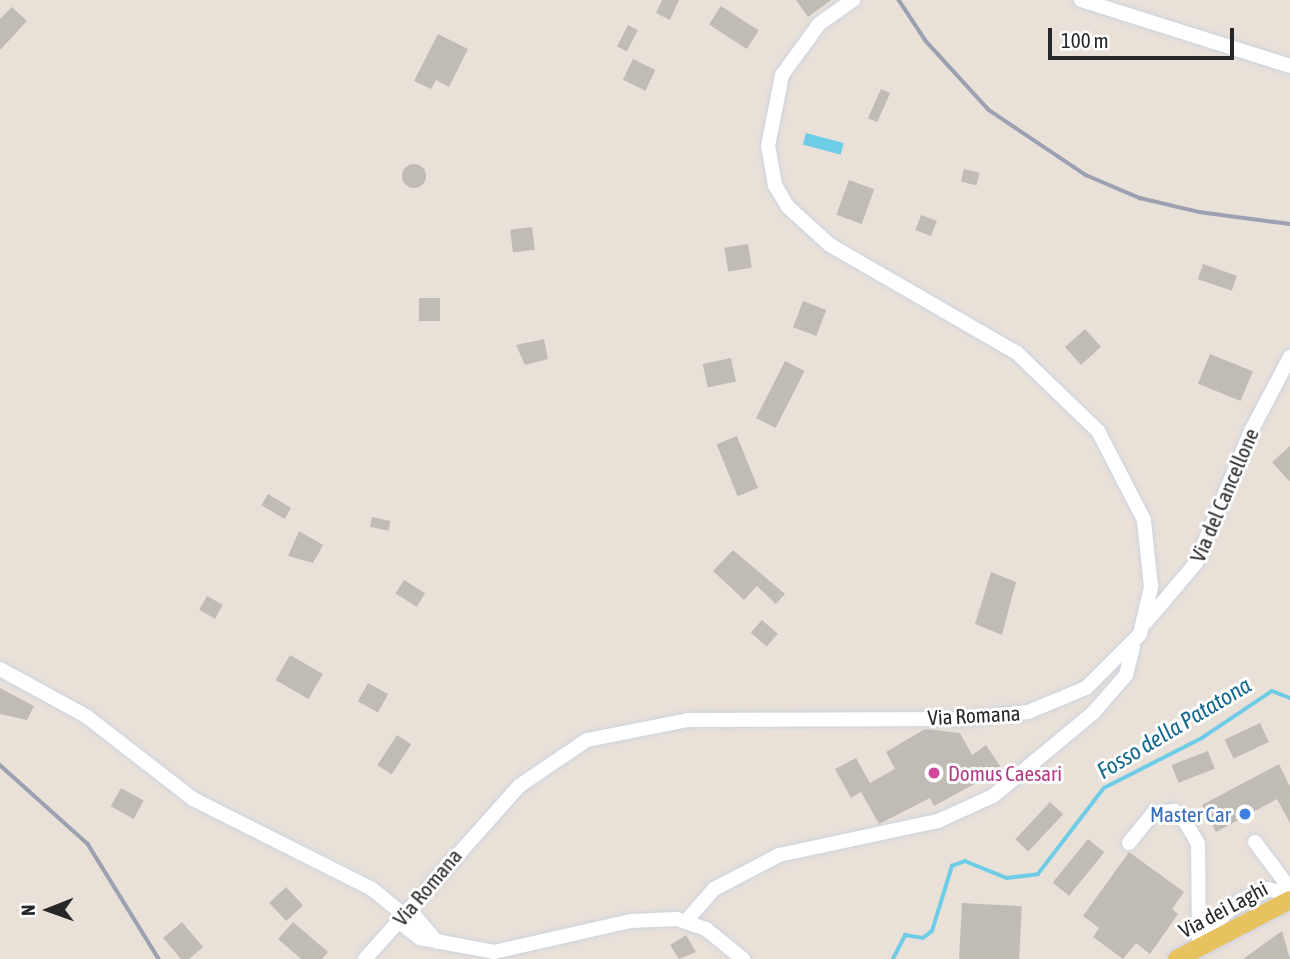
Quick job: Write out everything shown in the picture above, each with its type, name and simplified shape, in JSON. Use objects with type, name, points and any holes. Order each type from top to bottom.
[{"type":"main road","name":"Via dei Laghi","points":[[1177,959],[1290,898]]},
{"type":"street","name":"Via Romana","points":[[365,959],[519,786],[560,754],[600,736],[688,720],[1017,714],[1076,694],[1133,647],[1145,623],[1150,603],[1142,512],[1120,464],[1085,416],[1017,353],[830,244],[780,195],[768,146],[778,86],[803,41],[853,0]]},
{"type":"street","points":[[1081,0],[1290,66]]},
{"type":"street","name":"Via del Cancellone","points":[[1145,623],[1196,563],[1251,431],[1290,357]]},
{"type":"street","points":[[687,920],[714,889],[779,855],[938,821],[993,796],[1093,713],[1126,675],[1133,647]]},
{"type":"street","points":[[0,669],[86,716],[193,799],[372,889],[437,942],[502,951],[630,921],[687,920],[743,959]]},
{"type":"street","points":[[1129,843],[1153,813],[1175,811],[1182,817],[1198,844],[1204,945]]},
{"type":"street","points":[[1255,842],[1290,889]]},
{"type":"water","points":[[806,133],[844,143],[841,155],[803,145]]},
{"type":"building","points":[[662,0],[679,0],[670,20],[656,13]]},
{"type":"building","points":[[796,0],[831,0],[808,17]]},
{"type":"building","points":[[721,6],[759,31],[747,49],[709,24]]},
{"type":"building","points":[[12,7],[27,21],[0,50],[0,19]]},
{"type":"building","points":[[628,25],[638,30],[627,51],[617,46]]},
{"type":"building","points":[[438,34],[468,49],[449,87],[436,80],[431,89],[414,81]]},
{"type":"building","points":[[633,59],[655,70],[645,91],[623,80]]},
{"type":"building","points":[[881,89],[890,93],[877,122],[868,118]]},
{"type":"building","points":[[414,164],[423,167],[426,176],[423,185],[414,188],[405,185],[402,176],[405,167]]},
{"type":"building","points":[[964,169],[980,173],[976,185],[961,182]]},
{"type":"building","points":[[849,180],[874,189],[862,224],[836,215]]},
{"type":"building","points":[[921,215],[937,221],[931,236],[915,230]]},
{"type":"building","points":[[532,227],[535,250],[513,253],[510,230]]},
{"type":"building","points":[[748,244],[752,268],[728,271],[724,248]]},
{"type":"building","points":[[1203,264],[1237,276],[1232,291],[1198,279]]},
{"type":"building","points":[[419,298],[440,298],[440,321],[419,321]]},
{"type":"building","points":[[803,301],[826,310],[816,336],[793,327]]},
{"type":"building","points":[[1085,329],[1101,347],[1081,365],[1065,347]]},
{"type":"building","points":[[544,339],[548,359],[525,365],[516,345]]},
{"type":"building","points":[[1210,354],[1253,371],[1241,401],[1198,384]]},
{"type":"building","points":[[731,358],[736,381],[708,388],[703,364]]},
{"type":"building","points":[[785,361],[805,371],[776,428],[756,418]]},
{"type":"building","points":[[737,436],[758,488],[738,496],[717,444]]},
{"type":"building","points":[[1290,446],[1290,482],[1272,462]]},
{"type":"building","points":[[268,494],[291,508],[284,519],[261,505]]},
{"type":"building","points":[[372,517],[391,521],[389,531],[370,527]]},
{"type":"building","points":[[299,531],[323,545],[313,563],[288,556]]},
{"type":"building","points":[[733,550],[785,594],[776,604],[757,586],[744,600],[713,571]]},
{"type":"building","points":[[991,572],[1016,582],[1002,635],[975,624]]},
{"type":"building","points":[[404,580],[425,593],[417,607],[396,594]]},
{"type":"building","points":[[207,596],[223,605],[215,619],[199,610]]},
{"type":"building","points":[[762,620],[778,634],[767,647],[751,633]]},
{"type":"building","points":[[290,655],[323,674],[308,699],[276,680]]},
{"type":"building","points":[[368,683],[388,694],[378,713],[358,701]]},
{"type":"building","points":[[0,688],[34,706],[27,720],[0,714]]},
{"type":"building","points":[[1260,723],[1269,742],[1234,759],[1225,739]]},
{"type":"building","name":"Domus Caesari","points":[[925,729],[960,733],[972,755],[986,745],[1002,769],[934,806],[930,798],[879,824],[861,792],[851,798],[835,769],[856,758],[870,783],[895,769],[886,752]]},
{"type":"building","points":[[397,735],[411,744],[392,774],[377,765]]},
{"type":"building","points":[[1208,751],[1215,769],[1178,783],[1172,765]]},
{"type":"building","points":[[1279,764],[1290,787],[1290,823],[1277,799],[1216,832],[1202,805]]},
{"type":"building","points":[[121,788],[144,801],[134,819],[111,806]]},
{"type":"building","points":[[1050,802],[1063,814],[1028,852],[1015,839]]},
{"type":"building","points":[[1088,839],[1104,852],[1069,896],[1053,883]]},
{"type":"building","points":[[1129,852],[1184,892],[1172,909],[1178,914],[1150,954],[1136,943],[1123,959],[1093,937],[1099,928],[1083,916]]},
{"type":"building","points":[[286,887],[303,905],[286,921],[269,903]]},
{"type":"building","points":[[962,903],[1022,906],[1019,959],[959,959]]},
{"type":"building","points":[[182,922],[203,947],[189,959],[181,959],[163,938]]},
{"type":"building","points":[[293,922],[328,952],[322,959],[301,959],[278,939]]},
{"type":"building","points":[[1282,931],[1290,959],[1243,959]]},
{"type":"building","points":[[686,935],[696,952],[679,959],[670,945]]},
{"type":"waterway","name":"Fosso della Patatona","points":[[893,959],[905,935],[923,938],[932,931],[952,866],[965,861],[1007,878],[1038,874],[1104,788],[1202,738],[1272,691],[1290,698]]},
{"type":"railway","points":[[899,0],[926,41],[989,110],[1086,175],[1140,198],[1199,212],[1290,224]]},
{"type":"railway","points":[[0,765],[88,844],[159,959]]},
{"type":"place","name":"Domus Caesari","points":[[934,773]]},
{"type":"place","name":"Master Car","points":[[1245,814]]}]
